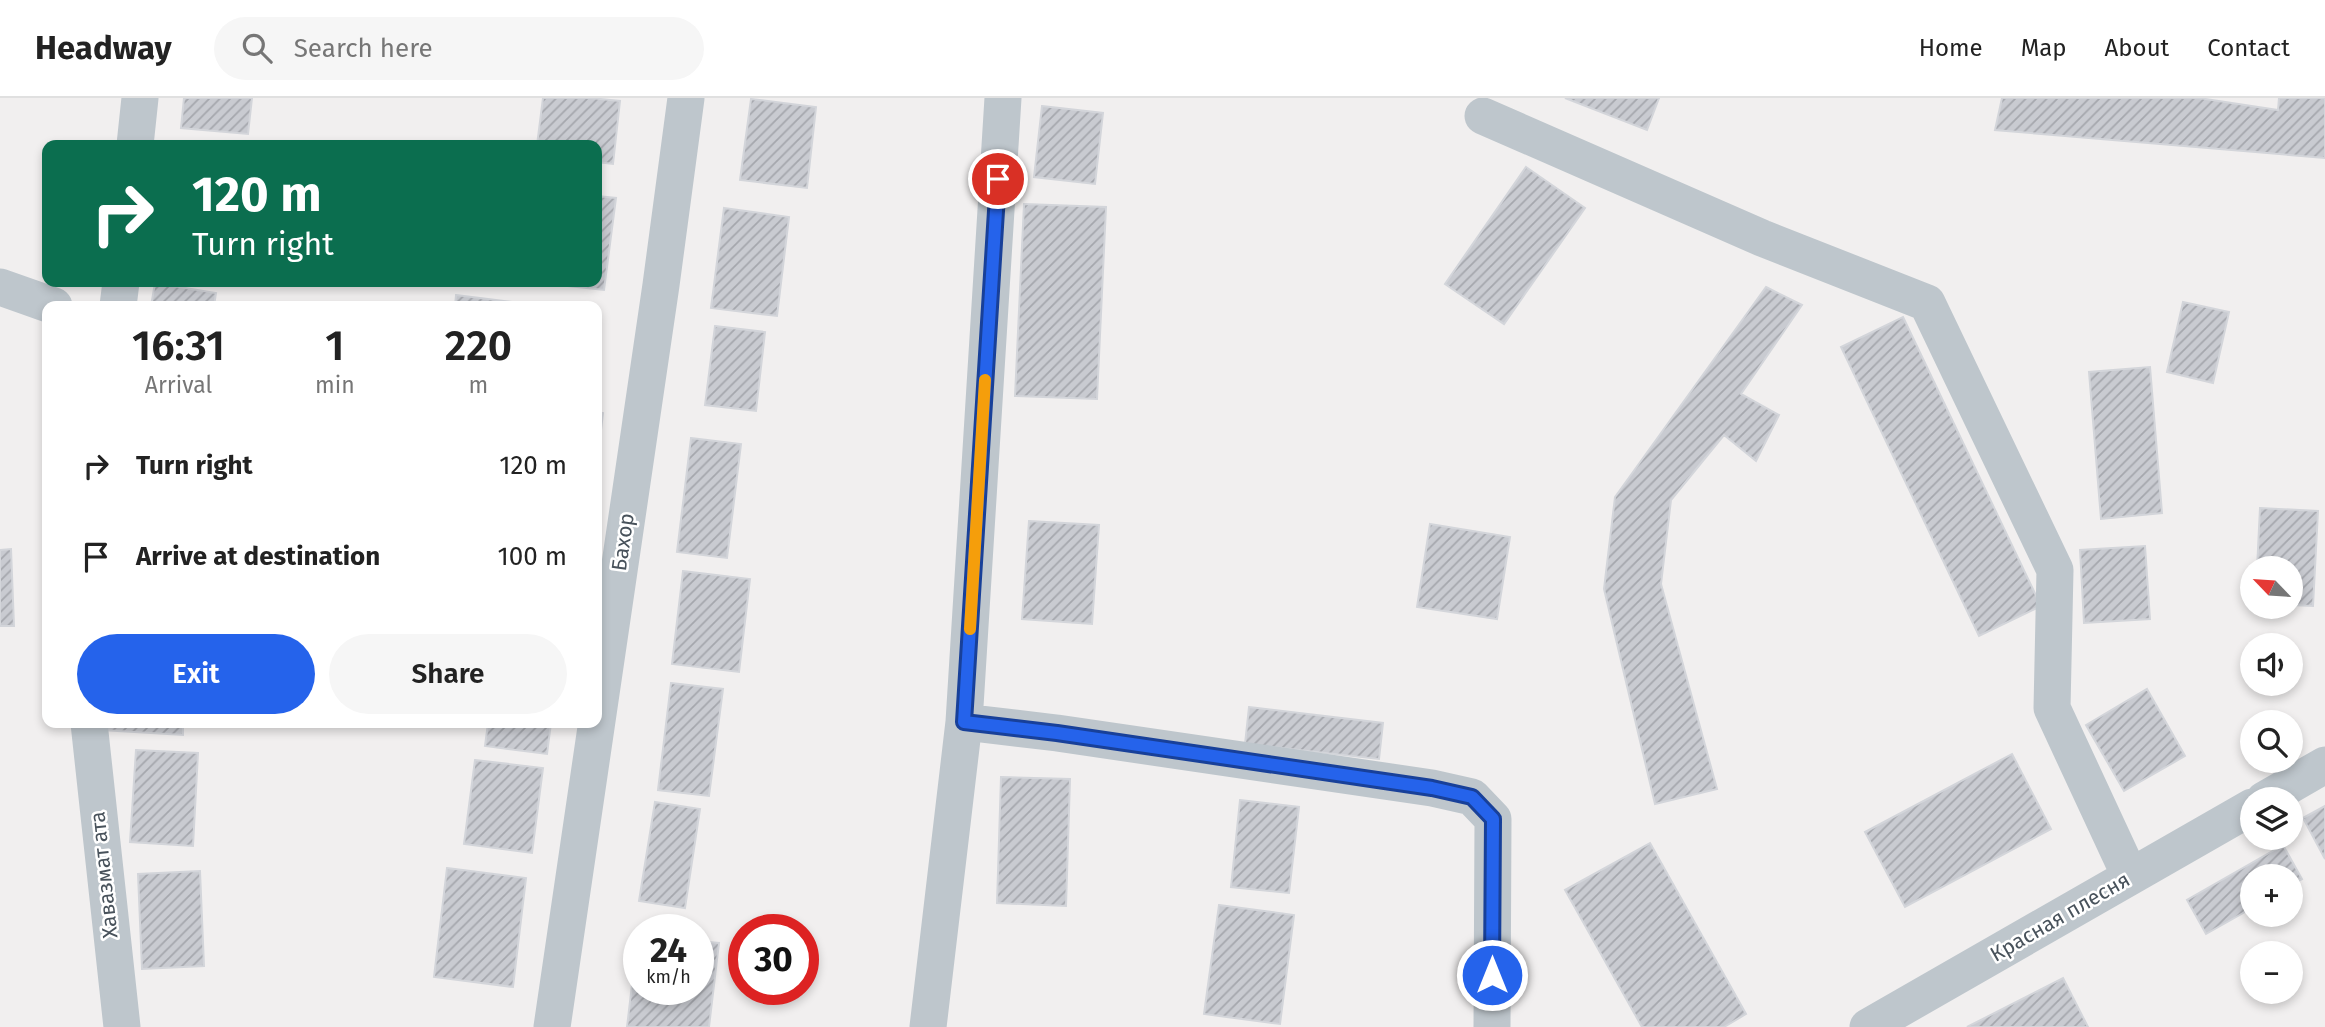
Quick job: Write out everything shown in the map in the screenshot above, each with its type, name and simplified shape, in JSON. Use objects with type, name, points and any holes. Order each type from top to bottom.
[{"type":"street","points":[[136,140],[141,98]]},
{"type":"street","name":"Бахор","points":[[602,687],[686,98]]},
{"type":"street","points":[[928,1027],[964,722],[1003,98]]},
{"type":"street","points":[[1483,116],[1762,238],[1927,303],[2055,570],[2052,708],[2130,876]]},
{"type":"street","points":[[0,287],[42,302]]},
{"type":"street","points":[[964,722],[1432,788],[1472,797],[1493,819],[1492,1027]]},
{"type":"street","name":"Хавазмат ата","points":[[90,728],[122,1027]]},
{"type":"street","name":"Бахор","points":[[552,1027],[596,728]]},
{"type":"street","points":[[2287,787],[2325,765]]},
{"type":"street","name":"Красная плесня","points":[[1868,1027],[2240,814]]},
{"type":"building","points":[[184,98],[252,98],[248,134],[181,128]]},
{"type":"building","points":[[543,98],[620,101],[613,164],[602,163],[602,140],[538,140]]},
{"type":"building","points":[[1565,98],[1659,98],[1647,130]]},
{"type":"building","points":[[2002,98],[2199,98],[2278,110],[2279,98],[2325,98],[2325,158],[1995,130]]},
{"type":"building","points":[[751,99],[816,107],[807,188],[740,180]]},
{"type":"building","points":[[1042,106],[1103,113],[1095,184],[1034,177]]},
{"type":"building","points":[[1526,167],[1585,208],[1504,324],[1445,284]]},
{"type":"building","points":[[602,197],[616,198],[604,290],[577,287],[602,287]]},
{"type":"building","points":[[1024,204],[1106,207],[1097,399],[1015,396]]},
{"type":"building","points":[[724,208],[789,217],[777,316],[711,308]]},
{"type":"building","points":[[154,287],[179,287],[216,293],[215,301],[152,301]]},
{"type":"building","points":[[1766,287],[1802,305],[1741,394],[1779,415],[1756,461],[1724,435],[1671,500],[1661,584],[1717,789],[1655,804],[1604,589],[1615,497]]},
{"type":"building","points":[[456,295],[503,301],[455,301]]},
{"type":"building","points":[[2183,302],[2229,312],[2213,383],[2167,372]]},
{"type":"building","points":[[1903,317],[2041,606],[1979,636],[1841,347]]},
{"type":"building","points":[[715,326],[765,332],[756,411],[705,405]]},
{"type":"building","points":[[2150,367],[2162,513],[2101,519],[2089,372]]},
{"type":"building","points":[[691,438],[741,444],[727,558],[677,552]]},
{"type":"building","points":[[2260,508],[2318,511],[2313,606],[2303,606],[2303,556],[2258,556]]},
{"type":"building","points":[[1029,521],[1099,525],[1092,624],[1022,619]]},
{"type":"building","points":[[1430,524],[1510,537],[1497,619],[1417,607]]},
{"type":"building","points":[[2145,546],[2150,619],[2084,623],[2080,550]]},
{"type":"building","points":[[11,549],[14,626],[0,626],[0,550]]},
{"type":"building","points":[[683,571],[750,579],[739,672],[672,664]]},
{"type":"building","points":[[671,683],[723,689],[709,796],[658,790]]},
{"type":"building","points":[[2147,689],[2185,756],[2124,791],[2086,725]]},
{"type":"building","points":[[1249,707],[1383,723],[1379,759],[1245,744]]},
{"type":"building","points":[[183,728],[183,735],[102,730]]},
{"type":"building","points":[[487,728],[550,728],[547,754],[485,746]]},
{"type":"building","points":[[136,750],[198,753],[193,846],[130,842]]},
{"type":"building","points":[[2012,754],[2051,829],[1905,907],[1865,832]]},
{"type":"building","points":[[475,760],[543,768],[532,853],[464,844]]},
{"type":"building","points":[[1001,777],[1070,779],[1066,906],[997,903]]},
{"type":"building","points":[[1240,800],[1299,807],[1289,893],[1231,887]]},
{"type":"building","points":[[655,802],[700,809],[685,908],[639,901]]},
{"type":"building","points":[[2325,806],[2325,859],[2303,818]]},
{"type":"building","points":[[1650,843],[1746,1014],[1724,1027],[1642,1027],[1565,890]]},
{"type":"building","points":[[2274,850],[2286,850],[2294,864],[2250,864]]},
{"type":"building","points":[[447,868],[526,878],[513,987],[434,977]]},
{"type":"building","points":[[2240,870],[2240,915],[2206,934],[2187,900]]},
{"type":"building","points":[[200,871],[204,966],[142,969],[138,874]]},
{"type":"building","points":[[1219,905],[1294,915],[1280,1024],[1204,1014]]},
{"type":"building","points":[[714,943],[719,943],[714,985]]},
{"type":"building","points":[[2063,978],[2088,1027],[1967,1027]]},
{"type":"building","points":[[630,1005],[712,1005],[709,1027],[627,1027]]},
{"type":"slow traffic","points":[[970,629],[985,380]]},
{"type":"route","points":[[998,179],[964,722],[1432,788],[1472,797],[1493,819],[1492,975]]}]
